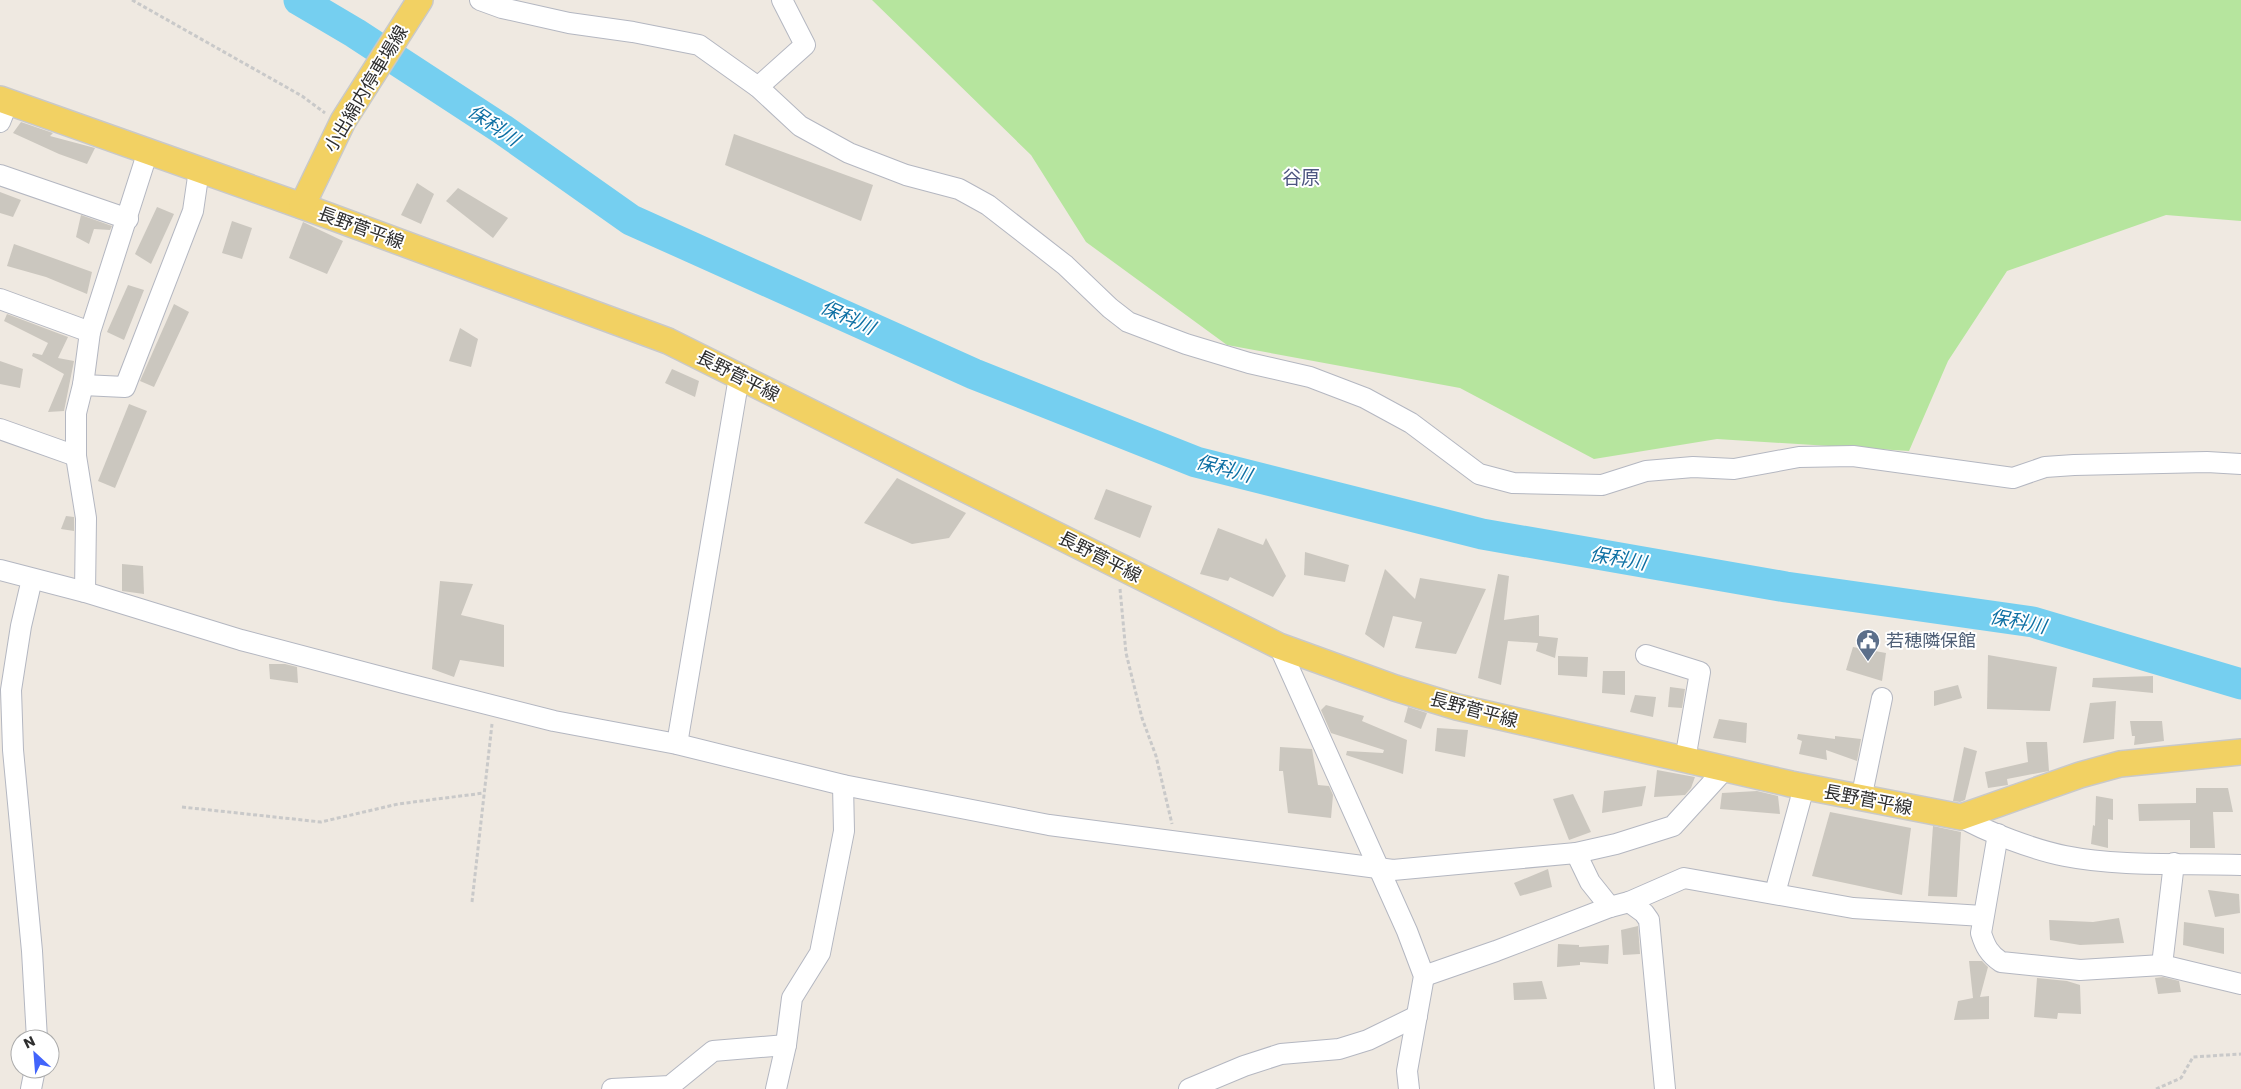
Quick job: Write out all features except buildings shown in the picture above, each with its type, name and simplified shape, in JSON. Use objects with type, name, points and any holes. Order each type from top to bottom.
[{"type":"main road","name":"小出綿内停車場線","points":[[302,206],[342,123],[415,8]]},
{"type":"main road","name":"長野菅平線","points":[[3,108],[148,151],[668,340],[1279,646],[1395,688],[1457,707],[1804,787],[1961,817],[2080,775],[2120,764],[2241,752]]},
{"type":"street","points":[[480,0],[502,8],[569,23],[633,32],[699,45],[732,67],[800,126],[849,153],[906,175],[959,189],[988,205],[1065,265],[1110,308],[1128,322],[1186,344],[1310,377],[1365,398],[1411,423],[1480,474],[1513,483],[1602,485],[1646,471],[1693,467],[1734,469],[1808,457],[1853,456],[2012,478],[2045,468],[2074,465],[2207,462],[2241,464]]},
{"type":"street","points":[[758,88],[805,45],[782,0]]},
{"type":"street","points":[[85,592],[86,518],[76,456],[76,413],[83,385],[90,332],[128,219],[148,151]]},
{"type":"street","points":[[83,385],[125,387],[193,211],[199,170]]},
{"type":"street","points":[[0,175],[128,219]]},
{"type":"street","points":[[0,300],[90,332]]},
{"type":"street","points":[[677,744],[739,377]]},
{"type":"street","points":[[0,429],[76,456]]},
{"type":"street","points":[[0,570],[85,592],[241,640],[494,706],[554,721],[677,744],[843,785],[1049,826],[1393,870],[1576,853],[1616,844],[1673,826],[1725,768]]},
{"type":"street","points":[[32,579],[21,626],[11,690],[13,750],[32,951],[36,1029]]},
{"type":"street","points":[[1279,646],[1407,930],[1424,976],[1407,1071],[1409,1089]]},
{"type":"street","points":[[1646,654],[1700,672],[1685,760]]},
{"type":"street","points":[[1862,799],[1882,698]]},
{"type":"street","points":[[776,1089],[786,1045],[792,998],[820,953],[844,831],[843,785]]},
{"type":"street","points":[[1775,893],[1804,787]]},
{"type":"street","points":[[1961,817],[1976,826],[2067,857],[2111,861],[2241,865]]},
{"type":"street","points":[[1998,834],[1981,933],[1985,947],[1992,956],[2001,962],[2080,970],[2162,965],[2241,984]]},
{"type":"street","points":[[1576,853],[1590,882],[1620,905],[1644,913],[1649,920],[1665,1089]]},
{"type":"street","points":[[2162,965],[2174,863]]},
{"type":"street","points":[[1424,976],[1620,905],[1684,878],[1853,908],[1983,916]]},
{"type":"street","points":[[1189,1089],[1244,1066],[1281,1054],[1339,1049],[1368,1040],[1417,1016]]},
{"type":"street","points":[[612,1089],[670,1086],[713,1051],[786,1045]]},
{"type":"path","points":[[132,0],[302,96],[342,123]]},
{"type":"path","points":[[1118,566],[1126,653],[1142,718],[1156,756],[1176,842]]},
{"type":"path","points":[[472,902],[494,706]]},
{"type":"path","points":[[182,807],[321,822],[398,804],[484,793]]},
{"type":"path","points":[[2156,1089],[2181,1078],[2193,1057],[2241,1054]]},
{"type":"green space","points":[[872,0],[2241,0],[2241,221],[2166,215],[2007,271],[1948,361],[1909,451],[1717,439],[1594,459],[1460,388],[1227,345],[1086,242],[1031,155]]},
{"type":"waterway","name":"保科川","points":[[299,0],[355,33],[502,129],[631,220],[974,374],[1196,462],[1482,534],[1786,587],[2033,622],[2241,684]]},
{"type":"place","name":"若穂隣保館","points":[[1868,662]]},
{"type":"district","name":"谷原","points":[[1301,177]]}]
